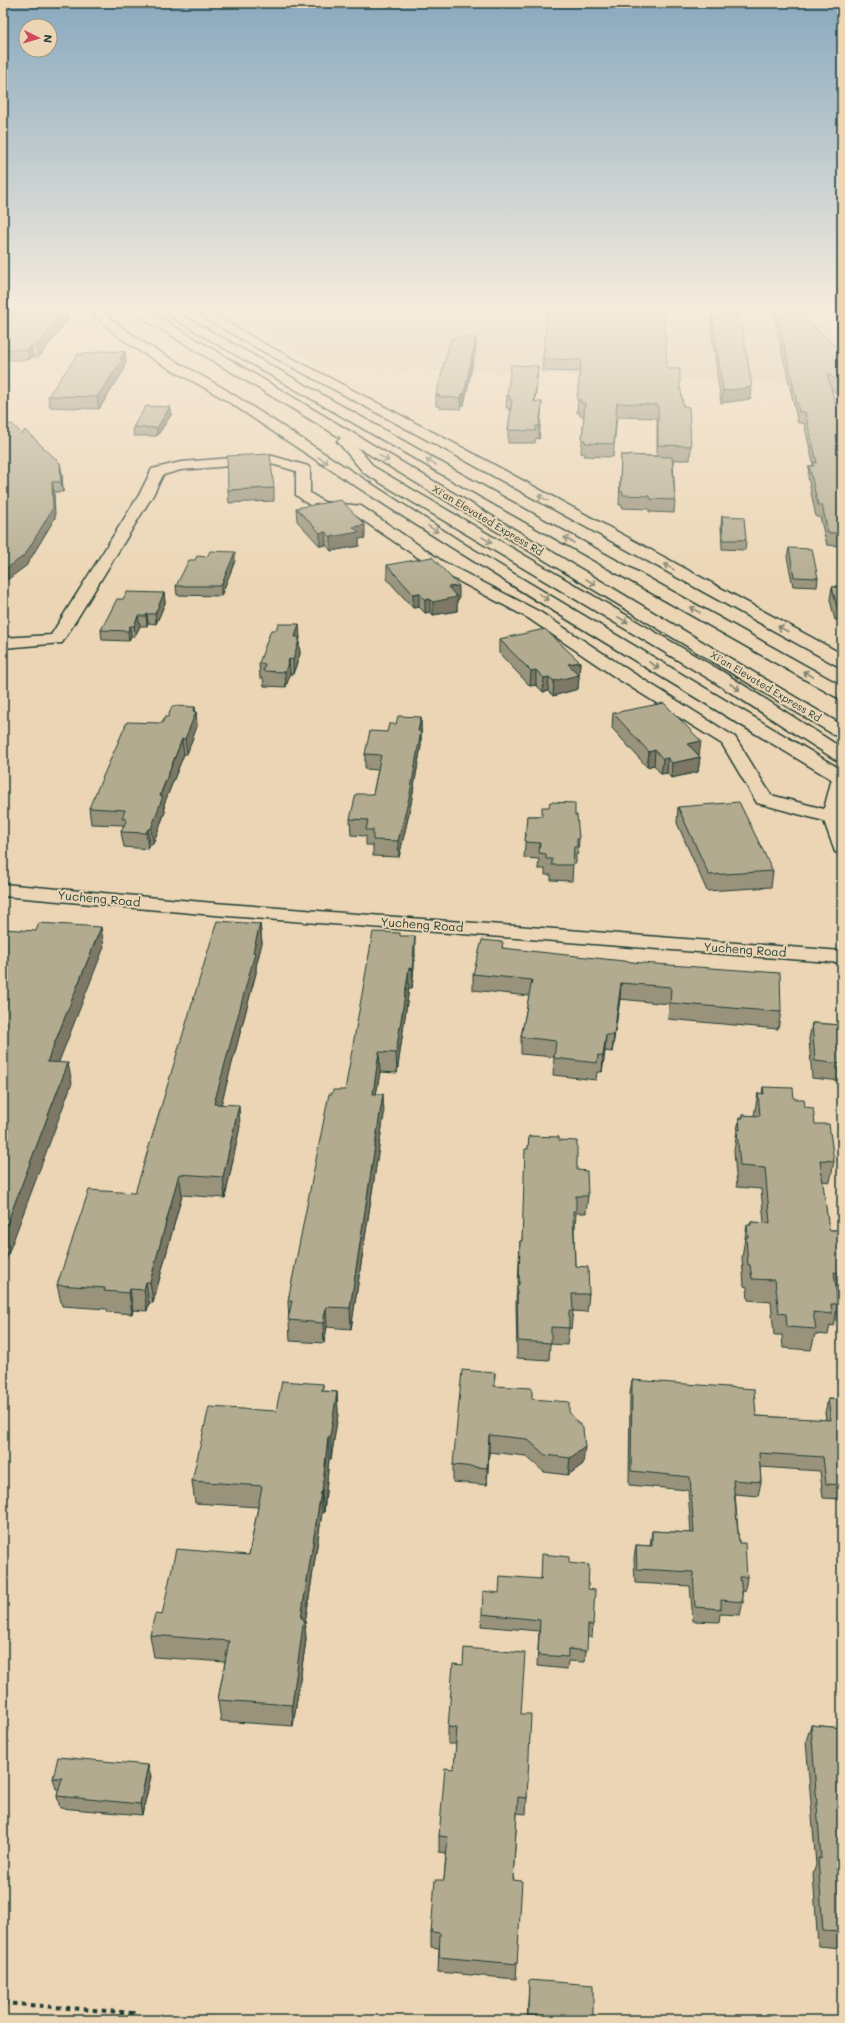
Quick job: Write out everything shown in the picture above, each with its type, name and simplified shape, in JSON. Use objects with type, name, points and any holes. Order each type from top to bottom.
[{"type":"main road","points":[[238,401],[362,485],[842,778],[832,817],[842,848]]},
{"type":"main road","name":"Xi'an Elevated Express Rd","points":[[289,401],[842,732]]},
{"type":"main road","name":"Xi'an Elevated Express Rd","points":[[325,401],[453,475],[842,693]]},
{"type":"main road","points":[[341,401],[377,431]]},
{"type":"main road","points":[[364,401],[842,661]]},
{"type":"main road","points":[[333,428],[368,470],[717,676],[842,756]]},
{"type":"main road","points":[[3,643],[56,640],[146,495],[157,472],[181,466],[270,459],[303,469],[303,495],[320,506],[356,509],[437,564],[534,615],[624,675],[729,741],[764,799],[832,817]]},
{"type":"main road","points":[[453,475],[498,489],[842,679]]},
{"type":"main road","name":"Yucheng Road","points":[[3,890],[214,909],[842,957]]},
{"type":"path","points":[[3,2003],[133,2013],[132,2020]]},
{"type":"building","points":[[512,401],[542,402],[539,426],[536,426],[536,431],[508,430]]},
{"type":"building","points":[[581,401],[682,401],[683,406],[689,407],[691,446],[658,445],[658,405],[617,403],[614,444],[585,443],[585,440],[582,440],[585,403],[581,403]]},
{"type":"building","points":[[797,401],[834,401],[842,430],[842,454],[840,454],[842,463],[842,533],[828,533],[822,505],[818,505],[809,466],[814,466],[813,462],[817,463],[805,412],[799,412]]},
{"type":"building","points":[[146,406],[170,407],[157,428],[133,427]]},
{"type":"building","points":[[12,424],[22,434],[25,430],[60,463],[61,482],[52,482],[53,508],[25,555],[3,571],[3,426]]},
{"type":"building","points":[[270,454],[274,488],[228,490],[227,456]]},
{"type":"building","points":[[621,455],[672,457],[675,500],[650,499],[650,496],[623,495],[623,492],[620,492]]},
{"type":"building","points":[[341,500],[365,525],[353,527],[359,532],[331,537],[325,532],[320,533],[296,508]]},
{"type":"building","points":[[722,516],[744,517],[746,540],[723,540]]},
{"type":"building","points":[[789,548],[812,549],[818,578],[794,577]]},
{"type":"building","points":[[210,551],[235,552],[221,586],[176,586],[189,560],[195,560],[197,556],[207,557]]},
{"type":"building","points":[[432,557],[459,586],[448,587],[457,597],[433,602],[430,599],[425,600],[419,593],[413,594],[387,565]]},
{"type":"building","points":[[832,587],[842,587],[842,607],[837,607]]},
{"type":"building","points":[[127,592],[164,593],[155,614],[138,616],[134,626],[130,626],[128,631],[101,630],[117,599],[123,599]]},
{"type":"building","points":[[278,624],[299,624],[295,637],[299,637],[299,640],[293,660],[289,659],[285,672],[263,671],[265,664],[259,663],[271,630],[276,630]]},
{"type":"building","points":[[545,629],[580,662],[568,664],[579,675],[554,681],[549,677],[544,678],[536,670],[531,671],[499,639]]},
{"type":"building","points":[[664,703],[701,741],[688,744],[700,757],[672,763],[668,758],[663,759],[655,750],[649,752],[613,713]]},
{"type":"building","points":[[172,706],[195,707],[193,711],[196,712],[185,739],[182,739],[162,790],[160,796],[163,796],[151,829],[148,829],[146,833],[121,832],[127,819],[122,819],[125,810],[89,808],[127,722],[162,723],[165,717],[168,717]]},
{"type":"building","points":[[398,716],[421,717],[418,731],[421,731],[410,794],[398,841],[373,840],[373,830],[366,830],[368,820],[350,819],[356,794],[373,794],[381,755],[365,754],[370,731],[387,732],[389,724],[396,724]]},
{"type":"building","points":[[550,802],[575,803],[575,815],[577,815],[579,839],[577,839],[577,847],[574,847],[573,865],[552,865],[552,859],[546,859],[546,854],[539,853],[540,843],[525,842],[527,816],[542,816],[542,807],[549,807]]},
{"type":"building","points":[[739,802],[773,871],[709,875],[678,807]]},
{"type":"building","points":[[217,921],[260,924],[253,952],[255,953],[214,1104],[239,1105],[223,1177],[179,1174],[150,1282],[146,1282],[144,1290],[130,1289],[129,1293],[104,1291],[105,1288],[57,1285],[89,1190],[135,1193]]},
{"type":"building","points":[[39,923],[101,927],[47,1062],[68,1063],[3,1234],[3,929],[36,931]]},
{"type":"building","points":[[373,932],[400,933],[400,936],[415,936],[412,969],[409,968],[396,1053],[379,1052],[373,1094],[383,1094],[350,1308],[326,1307],[323,1323],[288,1320],[292,1301],[288,1301],[329,1094],[332,1094],[333,1090],[345,1090]]},
{"type":"building","points":[[482,940],[503,942],[502,948],[642,963],[780,973],[781,1012],[670,1003],[671,987],[621,983],[614,1035],[606,1035],[603,1056],[598,1055],[597,1063],[554,1058],[556,1041],[521,1037],[532,980],[473,974]]},
{"type":"building","points":[[812,1023],[842,1025],[842,1064],[815,1061]]},
{"type":"building","points":[[763,1087],[793,1088],[794,1099],[804,1099],[805,1107],[813,1108],[815,1124],[829,1124],[834,1161],[820,1160],[829,1230],[842,1230],[842,1273],[834,1272],[838,1304],[831,1304],[832,1314],[813,1312],[816,1329],[787,1327],[786,1314],[779,1313],[775,1280],[752,1279],[750,1265],[748,1265],[746,1237],[748,1237],[747,1225],[751,1225],[751,1222],[770,1223],[765,1168],[740,1166],[737,1130],[740,1130],[739,1118],[743,1118],[742,1115],[760,1116],[758,1093],[764,1094]]},
{"type":"building","points":[[529,1136],[559,1137],[559,1140],[577,1141],[577,1170],[587,1171],[588,1196],[576,1196],[576,1211],[573,1211],[575,1266],[588,1267],[589,1294],[572,1294],[573,1311],[569,1311],[569,1328],[551,1327],[551,1343],[518,1341],[517,1285],[519,1285],[520,1241],[522,1241],[525,1149],[528,1149]]},
{"type":"building","points":[[462,1370],[495,1373],[494,1386],[532,1388],[532,1399],[569,1402],[569,1412],[583,1428],[585,1447],[570,1458],[545,1455],[527,1439],[489,1435],[487,1468],[453,1465]]},
{"type":"building","points":[[632,1380],[754,1389],[756,1416],[831,1420],[828,1399],[842,1400],[842,1485],[826,1484],[823,1457],[759,1453],[761,1482],[733,1480],[739,1543],[745,1543],[747,1577],[740,1577],[743,1602],[721,1600],[721,1609],[695,1607],[693,1572],[637,1569],[636,1545],[652,1546],[652,1531],[694,1533],[690,1477],[631,1471]]},
{"type":"building","points":[[282,1381],[323,1384],[322,1391],[337,1392],[330,1437],[328,1437],[322,1492],[301,1618],[304,1618],[292,1705],[218,1700],[229,1641],[150,1635],[155,1614],[162,1615],[176,1549],[249,1555],[262,1486],[192,1481],[209,1407],[276,1411]]},
{"type":"building","points":[[542,1554],[569,1557],[569,1563],[589,1565],[588,1589],[595,1590],[593,1625],[588,1625],[587,1651],[568,1649],[568,1657],[538,1655],[540,1620],[482,1614],[483,1591],[499,1593],[500,1576],[541,1579]]},
{"type":"building","points":[[464,1648],[525,1653],[521,1714],[531,1714],[527,1798],[518,1797],[513,1880],[522,1881],[517,1964],[439,1957],[440,1933],[431,1932],[435,1880],[444,1880],[448,1837],[439,1836],[445,1768],[454,1769],[457,1728],[448,1727],[453,1664],[463,1665]]},
{"type":"building","points":[[811,1725],[842,1728],[842,1932],[823,1931],[818,1858],[821,1859]]},
{"type":"building","points":[[58,1757],[148,1765],[140,1804],[57,1796],[62,1778],[53,1778]]},
{"type":"building","points":[[529,1980],[593,1985],[593,2020],[528,2015]]}]
